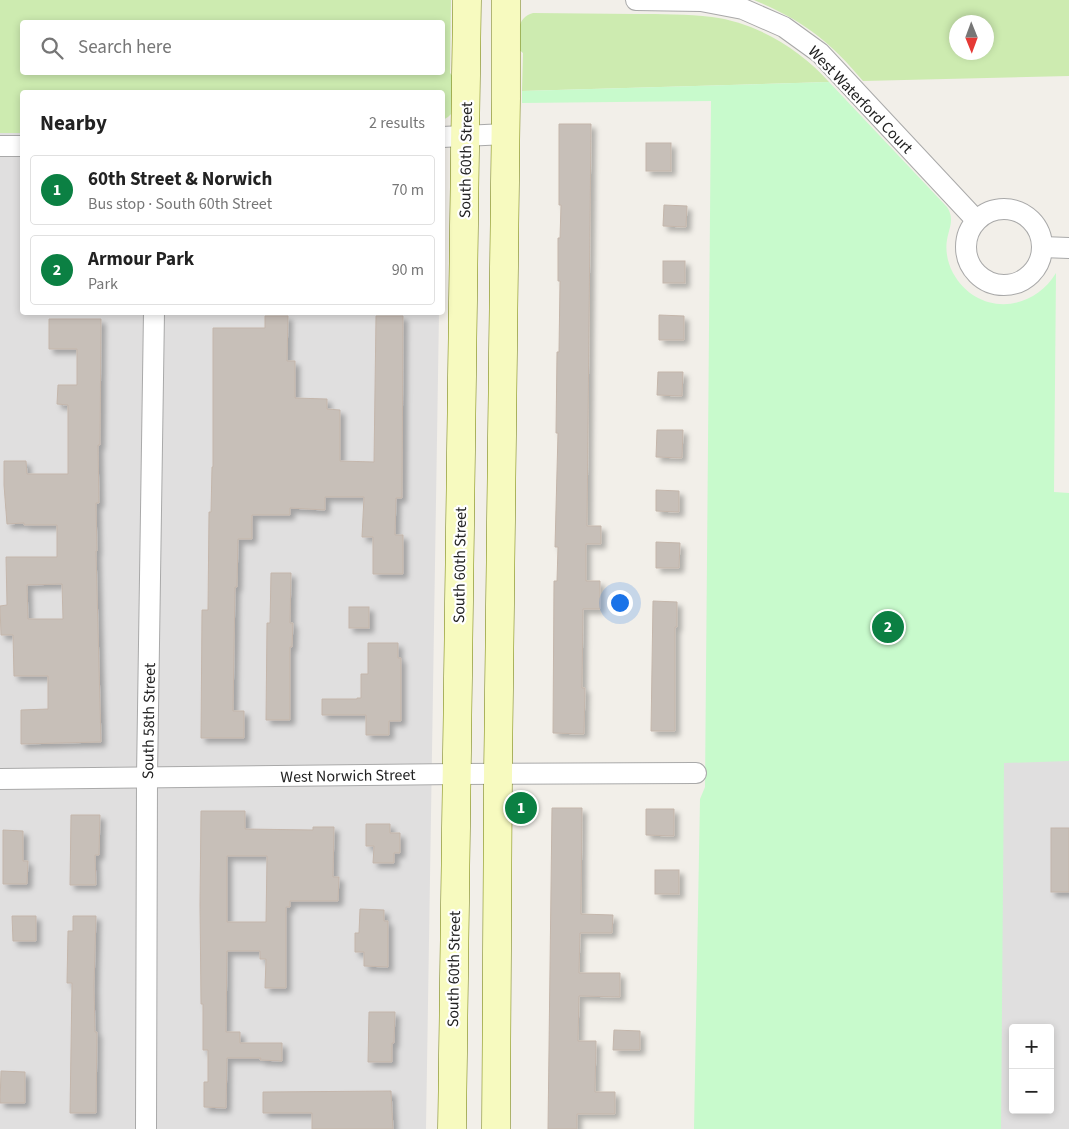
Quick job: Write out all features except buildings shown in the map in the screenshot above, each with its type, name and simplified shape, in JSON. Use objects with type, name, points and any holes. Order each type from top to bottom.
[{"type":"main road","name":"South 60th Street","points":[[452,1129],[456,774],[454,136],[466,0]]},
{"type":"main road","points":[[496,1129],[506,0]]},
{"type":"main road","points":[[452,1068],[464,1129]]},
{"type":"street","name":"West Waterford Court","points":[[636,0],[701,1],[743,9],[784,27],[820,53],[976,220]]},
{"type":"street","points":[[454,136],[506,134]]},
{"type":"street","points":[[0,146],[20,146]]},
{"type":"street","points":[[1000,208],[1015,210],[1028,216],[1037,227],[1042,240],[1041,255],[1037,266],[1024,279],[1011,284],[996,284],[988,281],[976,272],[967,257],[966,248],[969,231],[976,220],[988,212],[1000,208]]},
{"type":"street","points":[[1042,247],[1069,248]]},
{"type":"street","name":"South 58th Street","points":[[146,1129],[147,777],[154,315]]},
{"type":"street","name":"West Norwich Street","points":[[0,780],[696,772]]},
{"type":"shaded area","points":[[0,133],[20,133],[20,315],[439,315],[426,1129],[0,1129]]},
{"type":"shaded area","points":[[1069,753],[1069,1129],[1000,1129],[998,754]]},
{"type":"green space","points":[[0,0],[451,0],[450,73],[456,80],[453,112],[445,119],[445,90],[20,90],[20,133],[0,133]]},
{"type":"green space","points":[[754,0],[1069,0],[1069,76],[863,81],[827,43],[787,15]]},
{"type":"green space","points":[[533,13],[674,14],[729,20],[776,39],[805,59],[829,82],[522,91],[523,53],[517,48],[518,32],[524,18]]},
{"type":"green space","points":[[829,82],[947,207],[951,216],[951,224],[946,244],[947,257],[953,273],[963,287],[976,297],[990,302],[1004,304],[1019,302],[1033,296],[1046,286],[1056,273],[1054,492],[1069,493],[1069,761],[1004,763],[1001,1129],[694,1129],[700,799],[705,787],[711,101],[522,103],[522,91]]},
{"type":"place","name":"Armour Park","points":[[888,627]]},
{"type":"place","name":"60th Street & Norwich","points":[[521,808]]}]
